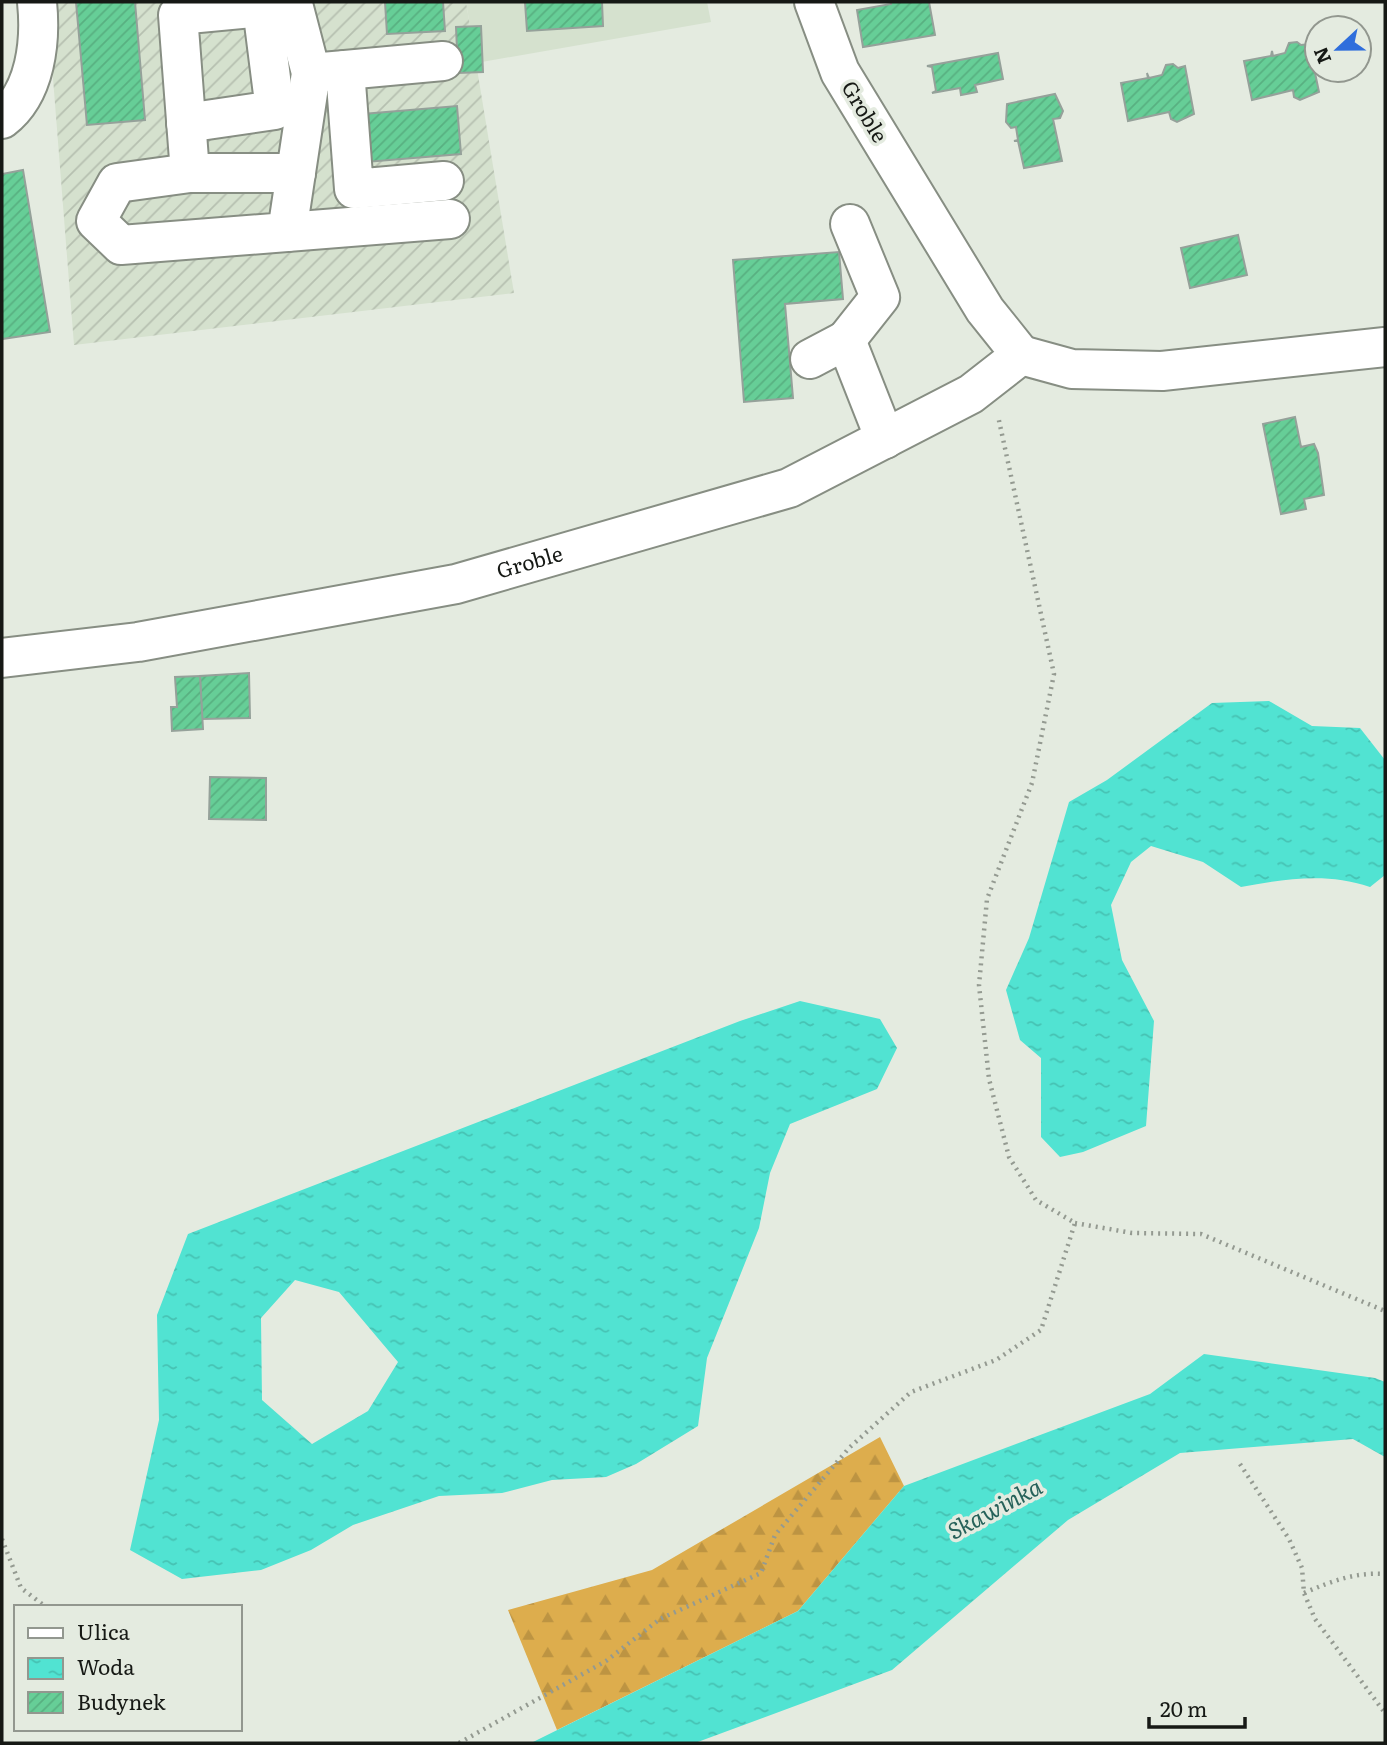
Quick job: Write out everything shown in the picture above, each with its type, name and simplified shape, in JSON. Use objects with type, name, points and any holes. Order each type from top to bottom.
[{"type":"street","points":[[2,119],[13,110],[32,76],[40,27],[37,2]]},
{"type":"street","name":"Groble","points":[[2,658],[138,642],[456,584],[789,488],[971,394],[1021,355],[985,310],[840,72],[814,2]]},
{"type":"street","points":[[283,4],[328,71],[354,189],[444,181]]},
{"type":"street","points":[[190,173],[178,15],[283,4]]},
{"type":"street","points":[[186,123],[275,110],[283,4]]},
{"type":"street","points":[[328,71],[443,61]]},
{"type":"street","points":[[287,232],[296,173],[328,71]]},
{"type":"street","points":[[296,173],[190,173],[117,183],[96,222],[121,245],[213,241],[287,232],[450,219]]},
{"type":"street","points":[[810,359],[846,340],[880,297],[850,224]]},
{"type":"street","points":[[846,340],[885,439]]},
{"type":"street","points":[[1021,355],[1072,369],[1162,371],[1385,347]]},
{"type":"path","points":[[971,394],[997,413],[1054,674],[1032,783],[987,899],[979,985],[989,1079],[1009,1157],[1035,1200],[1075,1223],[1132,1233],[1201,1234],[1385,1311]]},
{"type":"path","points":[[460,1743],[606,1661],[660,1619],[761,1573],[775,1535],[849,1448],[911,1392],[996,1360],[1041,1330],[1075,1223]]},
{"type":"path","points":[[1240,1464],[1289,1539],[1302,1568],[1304,1593],[1315,1619],[1385,1713]]},
{"type":"path","points":[[2,1539],[21,1588],[43,1605]]},
{"type":"path","points":[[1304,1593],[1338,1578],[1366,1573],[1385,1574]]},
{"type":"shaded area","points":[[47,2],[466,2],[514,293],[74,345]]},
{"type":"shaded area","points":[[466,2],[707,2],[711,22],[476,63]]},
{"type":"green space","points":[[880,1437],[904,1486],[798,1611],[557,1730],[508,1610],[652,1570]]},
{"type":"water","points":[[1269,701],[1312,726],[1360,728],[1385,760],[1385,875],[1370,887],[1354,882],[1306,878],[1241,887],[1203,862],[1151,846],[1131,862],[1111,905],[1122,960],[1154,1021],[1146,1126],[1083,1152],[1060,1157],[1041,1137],[1041,1058],[1020,1040],[1006,990],[1029,938],[1069,802],[1107,780],[1212,703]]},
{"type":"water","points":[[800,1001],[880,1019],[897,1048],[877,1089],[790,1124],[770,1173],[759,1228],[707,1358],[698,1426],[636,1464],[606,1477],[552,1480],[502,1493],[439,1496],[353,1525],[311,1550],[261,1570],[182,1579],[130,1550],[159,1420],[157,1315],[188,1234],[740,1021]],"holes":[[[295,1280],[339,1292],[398,1362],[368,1411],[312,1444],[262,1400],[261,1318]]]},
{"type":"water","name":"Skawinka","points":[[1204,1354],[1375,1378],[1385,1382],[1385,1457],[1353,1439],[1180,1453],[1068,1520],[892,1670],[695,1743],[531,1743],[798,1611],[904,1486],[1150,1394]]},
{"type":"building","points":[[76,2],[135,2],[145,120],[87,125]]},
{"type":"building","points":[[385,2],[443,2],[445,31],[387,34]]},
{"type":"building","points":[[525,2],[602,2],[603,26],[527,31]]},
{"type":"building","points":[[891,2],[929,2],[935,35],[863,47],[857,10]]},
{"type":"building","points":[[481,26],[483,72],[458,73],[456,27]]},
{"type":"building","points":[[1289,43],[1303,45],[1303,84],[1317,84],[1319,92],[1300,100],[1294,97],[1293,90],[1252,100],[1244,61],[1271,56],[1272,51],[1273,56],[1285,53]]},
{"type":"building","points":[[998,53],[1003,79],[975,85],[977,92],[961,95],[960,88],[932,93],[936,91],[932,67],[927,66]]},
{"type":"building","points":[[1173,64],[1178,68],[1185,66],[1194,114],[1177,122],[1171,119],[1169,112],[1128,121],[1121,83],[1148,78],[1147,73],[1149,78],[1162,75],[1166,65]]},
{"type":"building","points":[[1055,94],[1063,111],[1060,118],[1053,119],[1062,161],[1024,168],[1018,141],[1014,141],[1018,140],[1016,127],[1011,128],[1006,122],[1007,104]]},
{"type":"building","points":[[457,106],[461,154],[366,162],[363,114]]},
{"type":"building","points":[[23,170],[50,332],[2,339],[2,174]]},
{"type":"building","points":[[1238,235],[1247,275],[1190,288],[1181,248]]},
{"type":"building","points":[[839,252],[843,299],[785,304],[793,398],[744,402],[733,260]]},
{"type":"building","points":[[1295,417],[1301,447],[1314,444],[1318,453],[1324,495],[1304,499],[1306,509],[1281,514],[1263,424]]},
{"type":"building","points":[[249,673],[250,718],[202,719],[200,676]]},
{"type":"building","points":[[200,676],[203,729],[172,731],[171,707],[177,707],[175,677]]},
{"type":"building","points":[[210,777],[266,778],[266,820],[209,819]]}]
